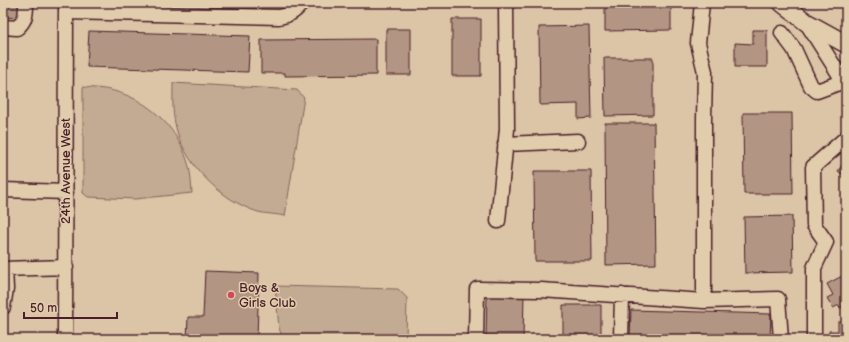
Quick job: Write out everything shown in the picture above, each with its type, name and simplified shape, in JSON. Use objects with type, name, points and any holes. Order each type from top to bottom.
[{"type":"main road","points":[[782,3],[806,22],[846,44]]},
{"type":"street","points":[[3,27],[17,28],[23,23],[26,16],[26,3]]},
{"type":"street","points":[[66,8],[279,17],[289,15],[302,3]]},
{"type":"street","points":[[498,221],[507,129],[506,3]]},
{"type":"street","points":[[702,3],[698,43],[705,72],[704,300]]},
{"type":"street","name":"24th Avenue West","points":[[65,339],[66,8]]},
{"type":"street","points":[[782,33],[794,49],[811,86],[817,91],[845,83],[806,22]]},
{"type":"street","points":[[814,339],[814,268],[826,242],[814,225],[813,167],[846,138]]},
{"type":"street","points":[[505,144],[578,141]]},
{"type":"street","points":[[3,190],[66,192]]},
{"type":"street","points":[[3,307],[5,294],[4,269],[66,267]]},
{"type":"street","points":[[476,339],[477,289],[541,290],[704,300],[778,299],[781,339]]},
{"type":"street","points":[[621,339],[622,295]]},
{"type":"shaded area","points":[[173,83],[297,90],[304,98],[285,216],[258,212],[230,199],[205,178],[194,165],[179,138],[175,123],[173,108]]},
{"type":"shaded area","points":[[83,87],[106,89],[126,95],[149,108],[159,116],[176,136],[182,148],[191,176],[192,193],[135,199],[88,197],[83,193]]},
{"type":"shaded area","points":[[275,286],[398,289],[407,298],[406,339],[283,339],[279,328]]},
{"type":"building","points":[[3,3],[19,3],[18,18],[3,17]]},
{"type":"building","points":[[605,3],[671,3],[671,30],[605,31]]},
{"type":"building","points":[[452,19],[481,19],[481,76],[452,76]]},
{"type":"building","points":[[589,26],[591,118],[578,119],[578,104],[540,105],[539,27]]},
{"type":"building","points":[[386,29],[411,29],[411,75],[386,75]]},
{"type":"building","points":[[753,30],[767,30],[767,67],[735,67],[735,43],[753,44]]},
{"type":"building","points":[[89,31],[250,36],[248,72],[87,67]]},
{"type":"building","points":[[376,39],[376,75],[285,76],[285,73],[261,73],[261,40]]},
{"type":"building","points":[[604,58],[653,58],[653,115],[605,116]]},
{"type":"building","points":[[743,113],[792,113],[793,194],[744,194]]},
{"type":"building","points":[[605,123],[654,123],[656,264],[606,265]]},
{"type":"building","points":[[846,159],[846,177],[838,171]]},
{"type":"building","points":[[534,171],[591,171],[592,261],[535,261]]},
{"type":"building","points":[[792,216],[793,272],[745,273],[744,217]]},
{"type":"building","name":"Boys & Girls Club","points":[[205,271],[259,273],[257,339],[187,339],[188,317],[203,317]]},
{"type":"building","points":[[846,274],[846,305],[840,308],[839,305],[833,308],[827,298],[833,295],[827,284]]},
{"type":"building","points":[[487,294],[524,295],[523,339],[486,339]]},
{"type":"building","points":[[563,305],[601,305],[601,339],[563,339]]},
{"type":"building","points":[[631,310],[771,314],[770,339],[630,339]]},
{"type":"building","points":[[838,322],[846,322],[846,339],[829,339],[829,331],[838,331]]},
{"type":"place","name":"Boys & Girls Club","points":[[231,295]]}]
